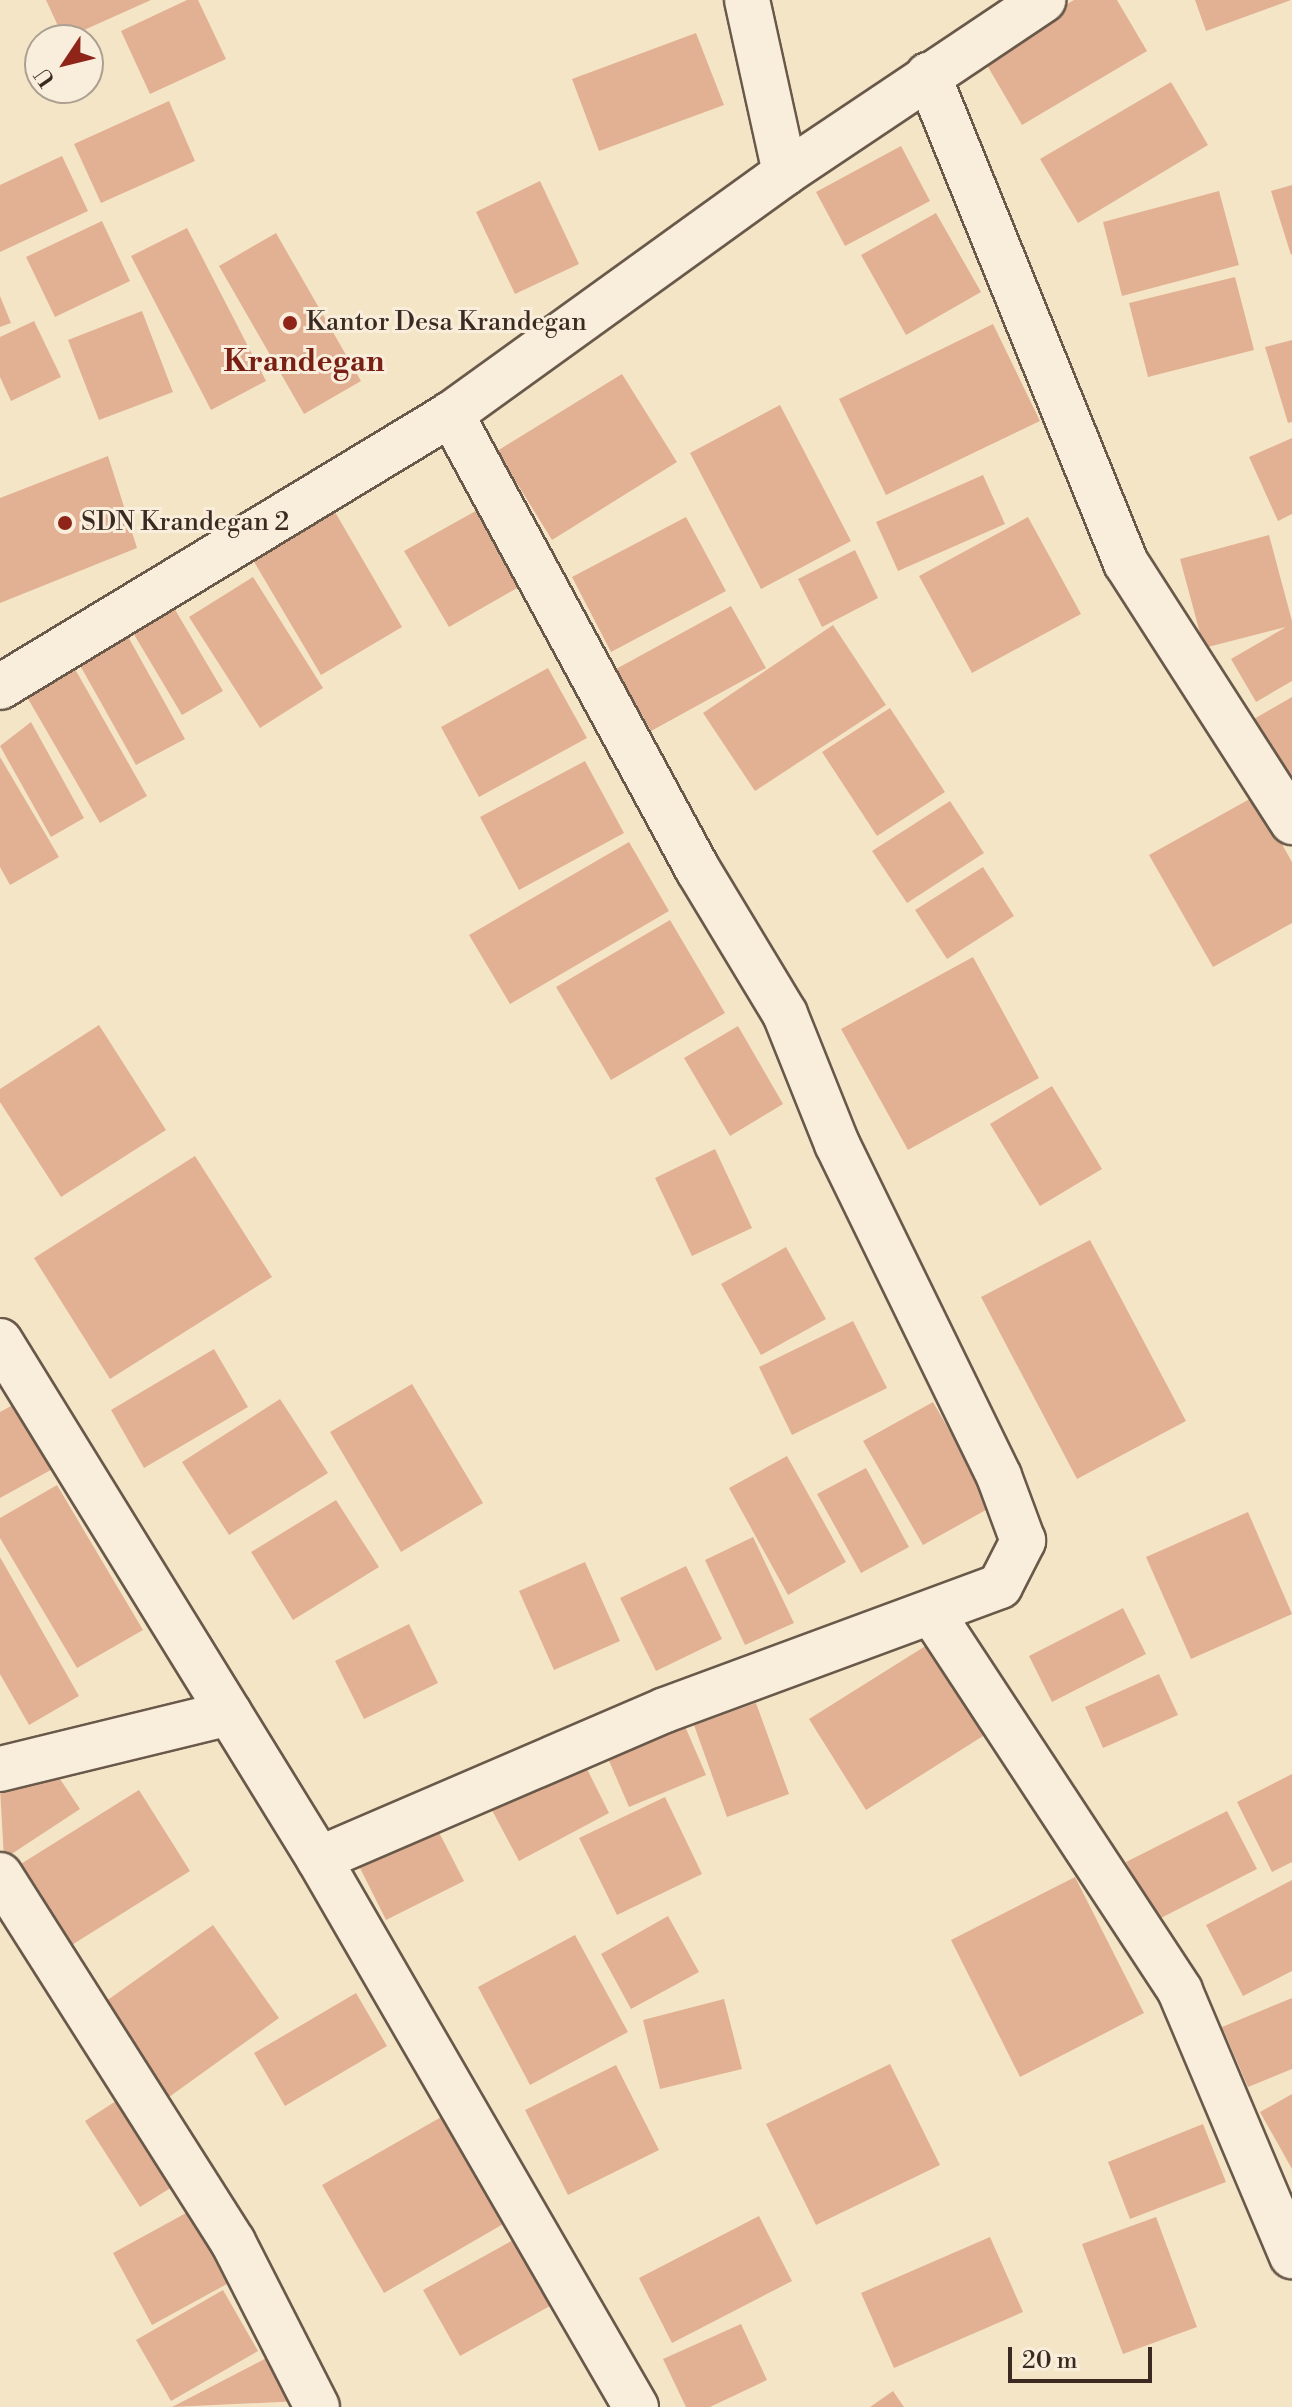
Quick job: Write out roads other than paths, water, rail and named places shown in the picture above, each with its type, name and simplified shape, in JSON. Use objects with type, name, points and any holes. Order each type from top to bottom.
[{"type":"street","points":[[747,0],[785,173]]},
{"type":"street","points":[[0,687],[451,414],[785,173],[1043,0]]},
{"type":"street","points":[[928,75],[1126,563],[1292,822]]},
{"type":"street","points":[[319,1859],[665,1710],[1000,1586],[1015,1568],[1023,1541],[999,1476],[837,1144],[785,1014],[698,870],[451,414]]},
{"type":"street","points":[[0,1341],[319,1859],[636,2407]]},
{"type":"street","points":[[932,1613],[1180,1991],[1292,2256]]},
{"type":"street","points":[[0,1769],[229,1713]]},
{"type":"street","points":[[0,1875],[233,2242],[317,2407]]},
{"type":"place","name":"Kantor Desa Krandegan","points":[[290,323]]},
{"type":"place","name":"SDN Krandegan 2","points":[[65,523]]},
{"type":"district","name":"Krandegan","points":[[304,362]]}]
